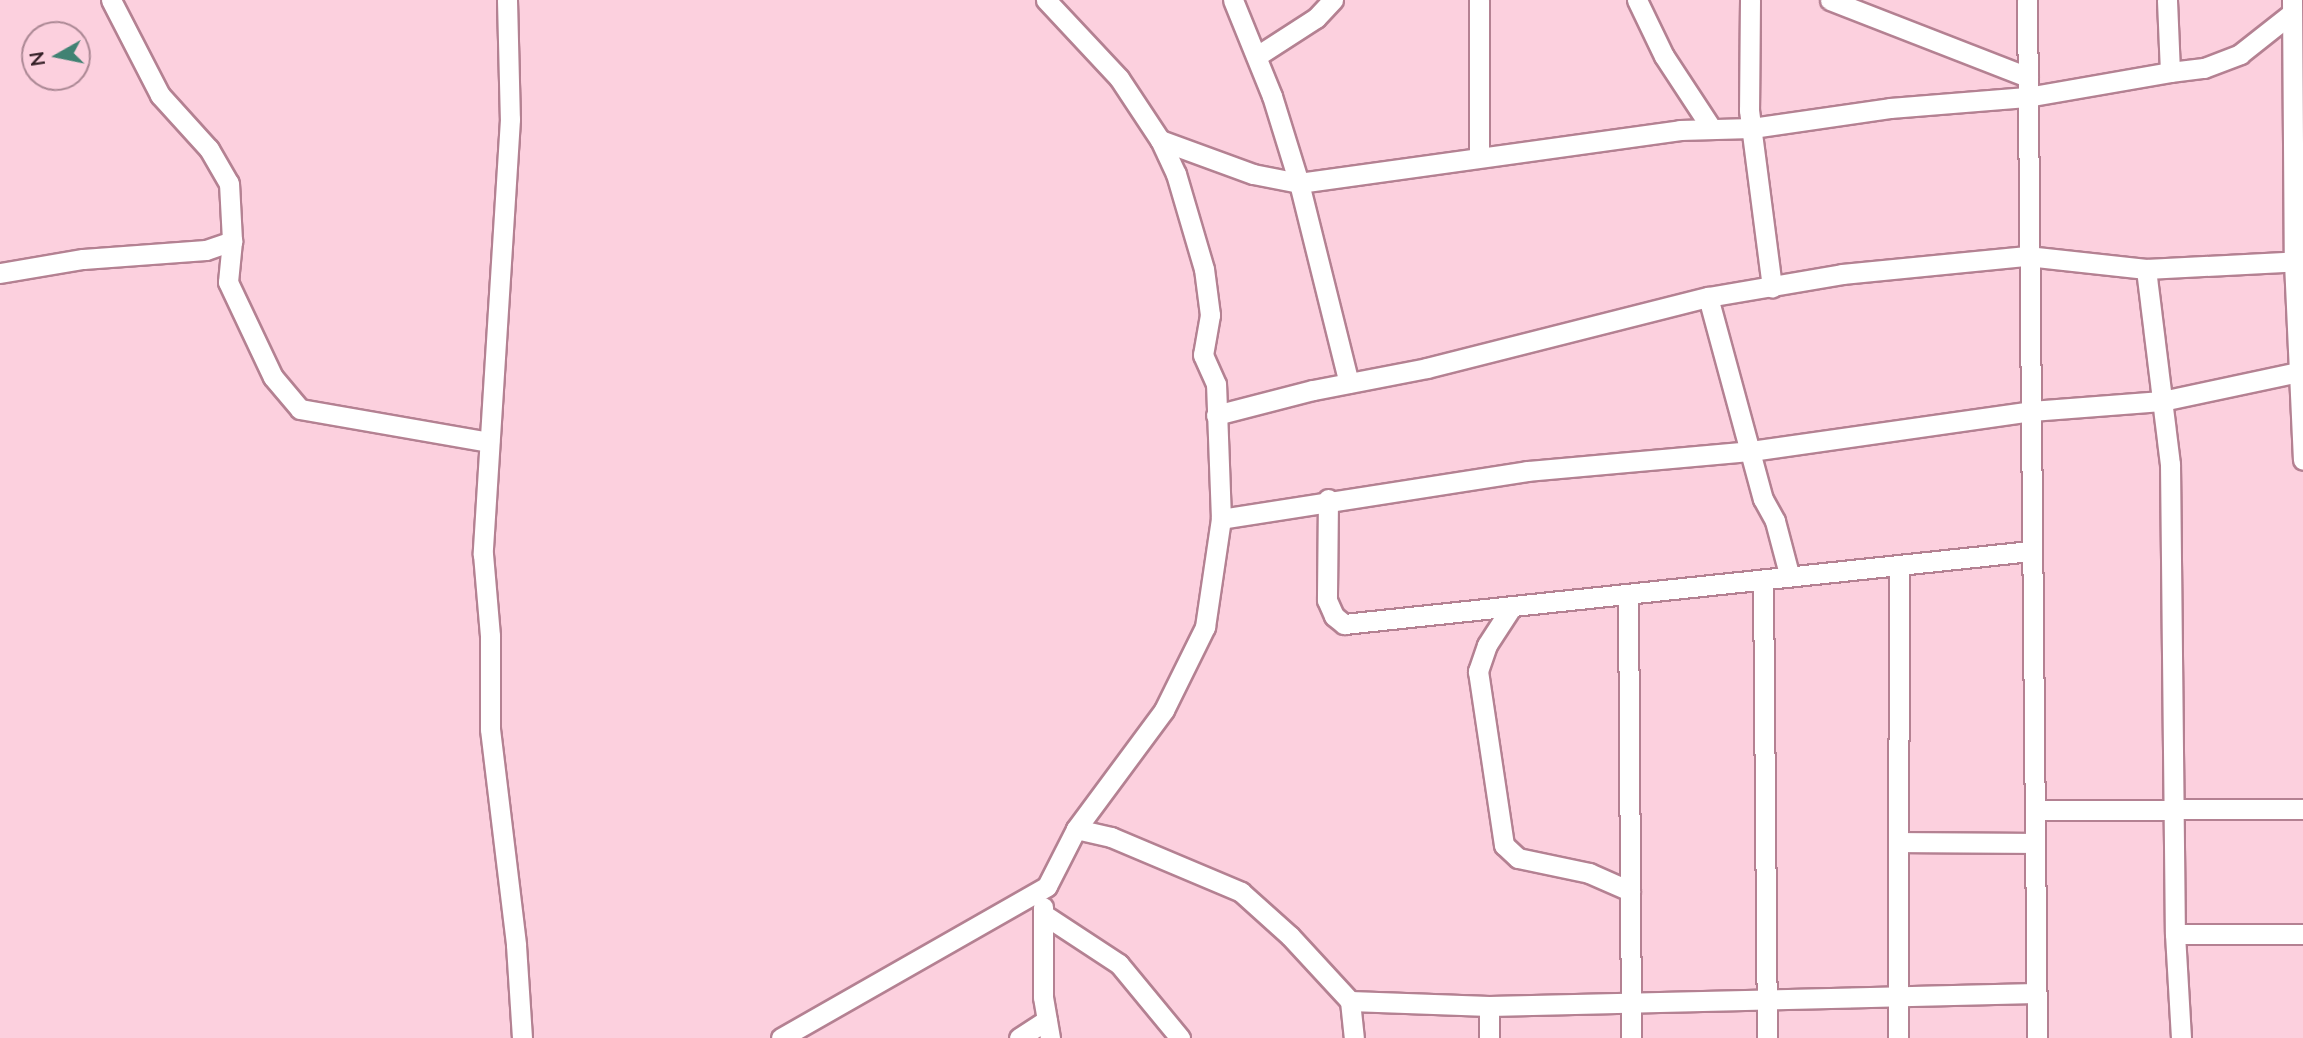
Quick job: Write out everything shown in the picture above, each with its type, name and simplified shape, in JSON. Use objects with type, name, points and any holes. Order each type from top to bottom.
[{"type":"street","points":[[111,0],[160,95],[209,149],[229,183],[232,241],[228,282],[273,377],[300,409],[489,442]]},
{"type":"street","points":[[508,0],[510,119],[482,554],[490,636],[490,729],[516,945],[522,1038]]},
{"type":"street","points":[[780,1038],[1038,895],[1057,872],[1076,829],[1164,710],[1205,627],[1221,519],[1216,384],[1203,355],[1210,315],[1204,269],[1176,174],[1160,140],[1119,78],[1046,0]]},
{"type":"street","points":[[1233,0],[1257,56],[1299,183],[1349,383]]},
{"type":"street","points":[[1257,56],[1308,24],[1333,0]]},
{"type":"street","points":[[1479,0],[1479,156]]},
{"type":"street","points":[[1637,0],[1664,56],[1712,129]]},
{"type":"street","points":[[1750,0],[1752,128],[1772,288]]},
{"type":"street","points":[[1830,0],[1892,20],[2027,77]]},
{"type":"street","points":[[1891,0],[1892,20]]},
{"type":"street","points":[[2027,0],[2027,257],[2035,810],[2032,843],[2037,1038]]},
{"type":"street","points":[[2167,0],[2170,72]]},
{"type":"street","points":[[1160,140],[1253,174],[1299,183],[1479,156],[1712,129],[1752,128],[1890,108],[2027,97],[2204,68],[2240,54],[2292,6]]},
{"type":"street","points":[[2292,6],[2303,460]]},
{"type":"street","points":[[0,273],[83,259],[206,250],[232,241]]},
{"type":"street","points":[[1216,415],[1349,383],[1427,368],[1708,296],[1772,288],[1842,274],[2027,257],[2146,269],[2299,262]]},
{"type":"street","points":[[2146,269],[2170,464],[2177,807],[2175,934],[2180,1038]]},
{"type":"street","points":[[1708,296],[1789,574]]},
{"type":"street","points":[[1221,519],[1328,499],[1527,471],[1751,451],[2031,411],[2162,401],[2299,372]]},
{"type":"street","points":[[1328,499],[1327,600],[1334,616],[1344,624],[1628,597],[1763,580],[1789,574],[1899,567],[2031,551]]},
{"type":"street","points":[[1899,567],[1899,1038]]},
{"type":"street","points":[[1763,580],[1767,1038]]},
{"type":"street","points":[[1628,597],[1631,1038]]},
{"type":"street","points":[[1511,608],[1480,658],[1478,671],[1504,845],[1518,858],[1588,873],[1630,891]]},
{"type":"street","points":[[2035,810],[2177,807],[2303,809]]},
{"type":"street","points":[[1076,829],[1111,837],[1241,892],[1290,936],[1350,1001],[1354,1038]]},
{"type":"street","points":[[1900,842],[2032,843]]},
{"type":"street","points":[[1019,1038],[1049,1029],[1043,997],[1046,916],[1038,895]]},
{"type":"street","points":[[1046,916],[1119,964],[1180,1038]]},
{"type":"street","points":[[2175,934],[2303,934]]},
{"type":"street","points":[[1350,1001],[1489,1006],[1631,999],[1899,999],[2036,993]]},
{"type":"street","points":[[1489,1006],[1489,1038]]}]
